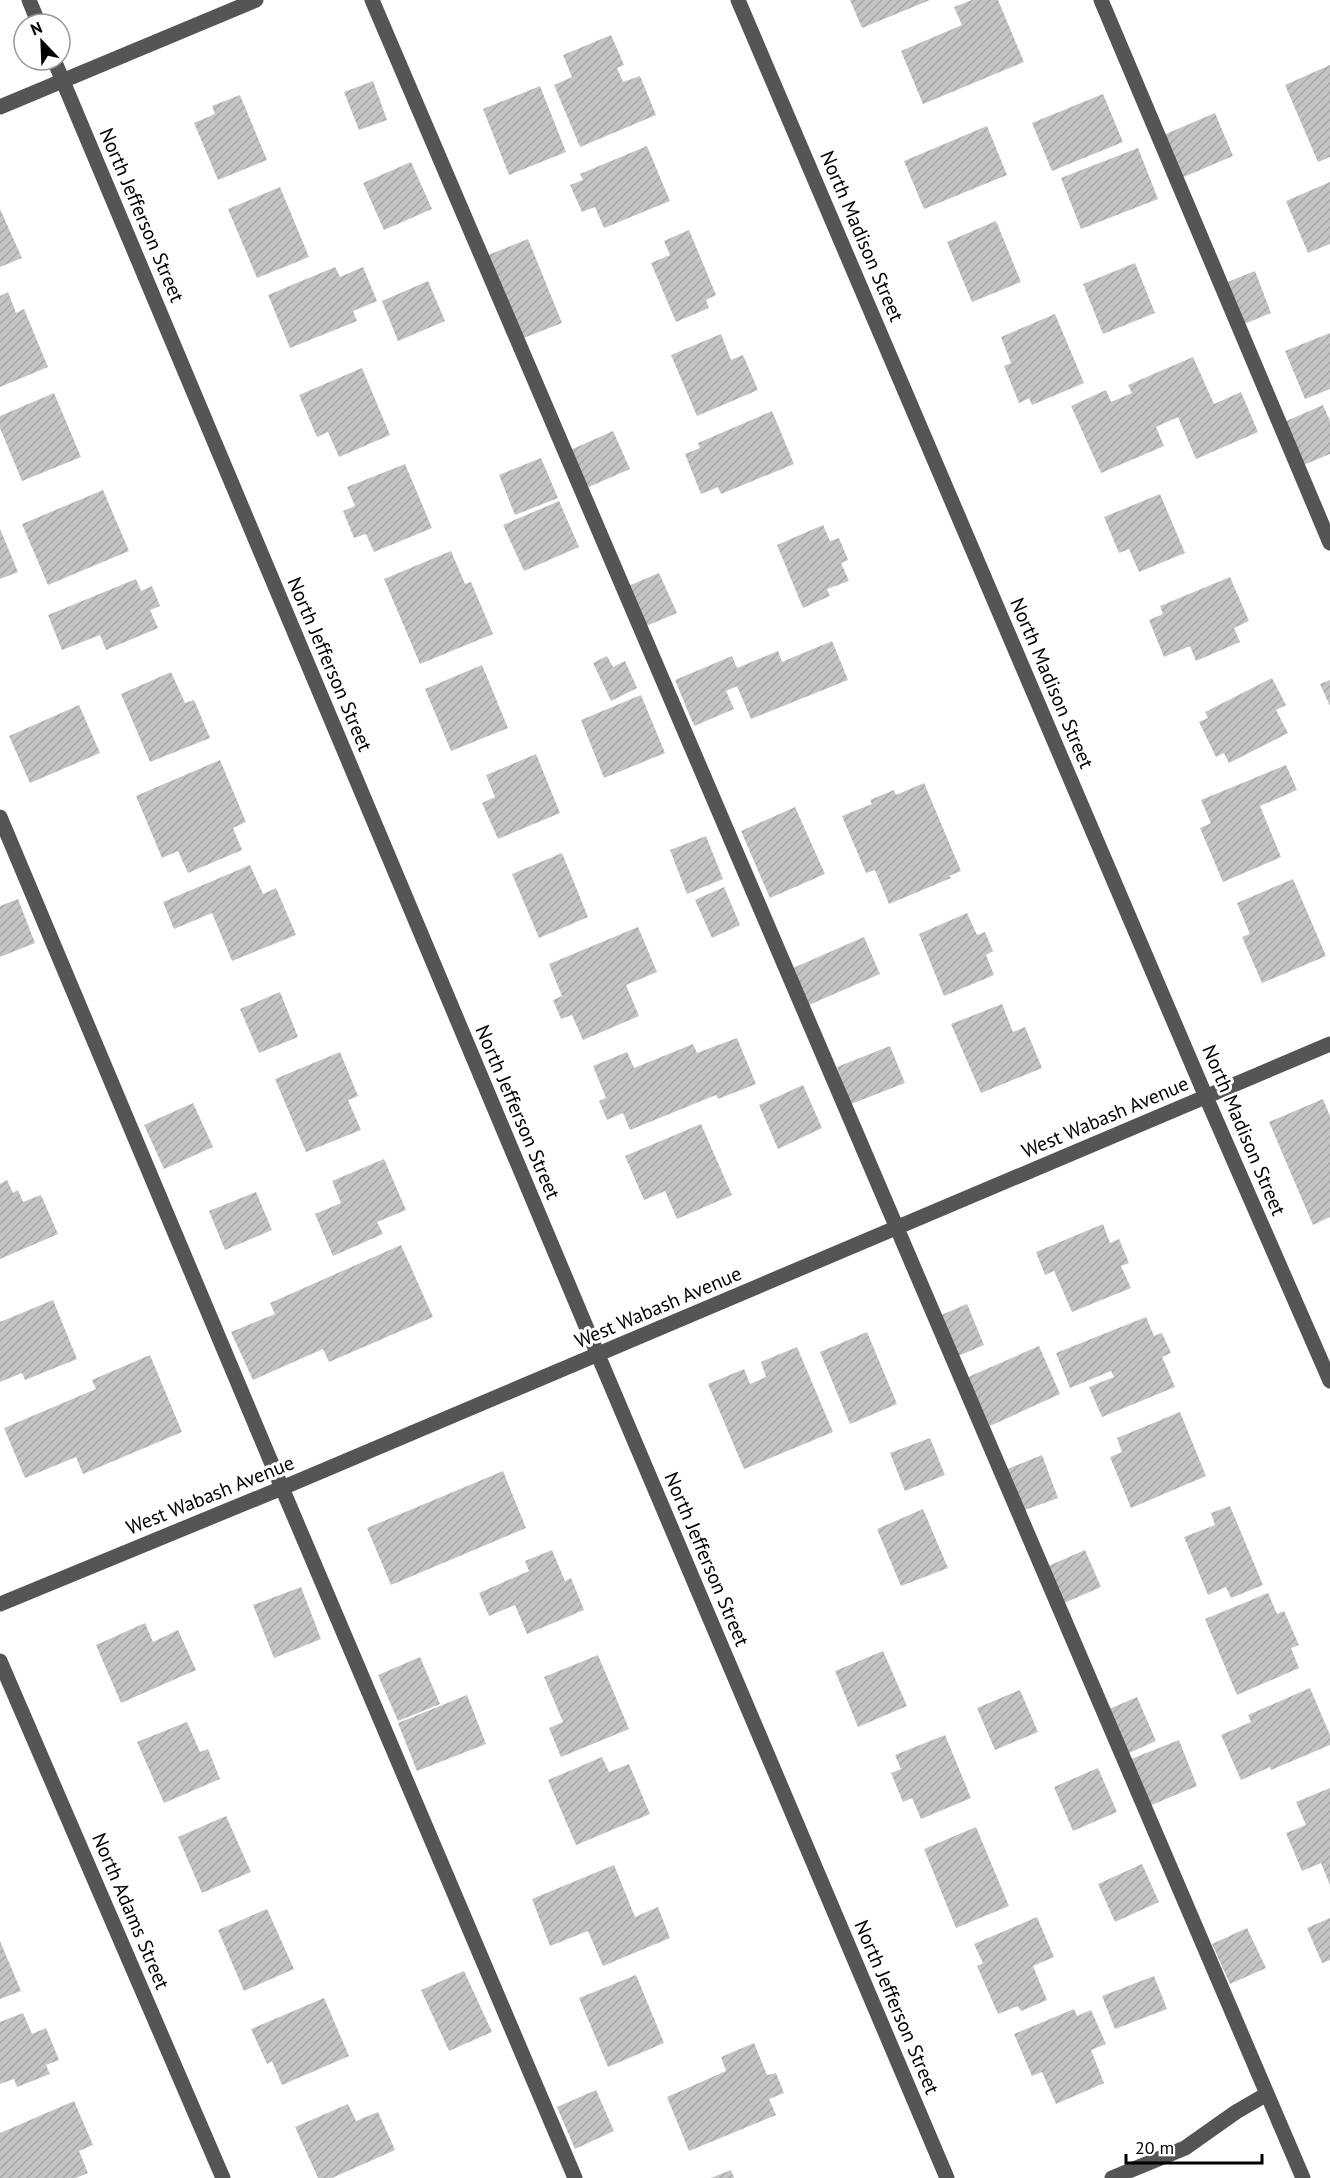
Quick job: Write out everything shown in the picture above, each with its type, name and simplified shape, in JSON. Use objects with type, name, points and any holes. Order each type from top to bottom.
[{"type":"street","points":[[0,107],[256,0]]},
{"type":"street","points":[[372,0],[1303,2178]]},
{"type":"street","name":"North Madison Street","points":[[738,0],[1206,1097],[1330,1381]]},
{"type":"street","points":[[1101,0],[1330,543]]},
{"type":"street","name":"North Jefferson Street","points":[[59,72],[597,1355],[947,2178]]},
{"type":"street","points":[[0,817],[575,2178]]},
{"type":"street","name":"West Wabash Avenue","points":[[0,1604],[282,1488],[1330,1044]]},
{"type":"street","name":"North Adams Street","points":[[0,1661],[223,2178]]},
{"type":"street","points":[[1112,2178],[1185,2148],[1236,2112],[1267,2094]]},
{"type":"building","points":[[850,0],[930,0],[862,28]]},
{"type":"building","points":[[972,0],[998,0],[1024,62],[923,104],[901,51],[962,25],[954,7]]},
{"type":"building","points":[[611,35],[624,65],[617,68],[623,82],[640,76],[656,115],[580,147],[554,85],[572,77],[563,55]]},
{"type":"building","points":[[1330,65],[1330,157],[1318,162],[1285,85]]},
{"type":"building","points":[[373,81],[387,120],[359,130],[344,92]]},
{"type":"building","points":[[540,86],[566,152],[509,175],[483,109]]},
{"type":"building","points":[[1103,94],[1123,142],[1052,171],[1032,123]]},
{"type":"building","points":[[240,95],[267,160],[218,180],[194,123],[215,114],[212,106]]},
{"type":"building","points":[[1215,113],[1233,156],[1179,179],[1161,136]]},
{"type":"building","points":[[987,126],[1007,175],[924,209],[904,161]]},
{"type":"building","points":[[647,146],[670,201],[604,228],[595,207],[582,212],[570,185],[583,180],[580,174]]},
{"type":"building","points":[[1138,148],[1158,199],[1081,229],[1061,178]]},
{"type":"building","points":[[411,162],[432,209],[384,230],[363,183]]},
{"type":"building","points":[[1330,182],[1330,244],[1308,253],[1286,201]]},
{"type":"building","points":[[280,187],[309,257],[257,278],[228,209]]},
{"type":"building","points":[[0,209],[22,258],[0,267]]},
{"type":"building","points":[[996,221],[1021,282],[972,302],[947,242]]},
{"type":"building","points":[[689,230],[716,295],[706,300],[709,308],[676,322],[651,263],[670,255],[664,241]]},
{"type":"building","points":[[528,239],[562,323],[521,339],[488,255]]},
{"type":"building","points":[[1135,263],[1155,313],[1103,334],[1083,284]]},
{"type":"building","points":[[335,267],[340,277],[363,267],[377,301],[353,311],[357,321],[290,348],[268,295]]},
{"type":"building","points":[[1255,271],[1271,313],[1242,325],[1225,283]]},
{"type":"building","points":[[428,281],[445,321],[398,341],[382,301]]},
{"type":"building","points":[[8,292],[16,313],[24,309],[48,367],[0,387],[0,296]]},
{"type":"building","points":[[1055,314],[1084,383],[1032,405],[1029,398],[1019,403],[1004,366],[1011,363],[1001,337]]},
{"type":"building","points":[[1330,333],[1330,389],[1305,399],[1285,351]]},
{"type":"building","points":[[721,334],[731,360],[743,355],[758,390],[697,416],[671,355]]},
{"type":"building","points":[[1193,357],[1214,404],[1241,392],[1258,432],[1196,459],[1178,417],[1156,427],[1164,446],[1101,473],[1071,406],[1106,390],[1111,402],[1132,393],[1128,385]]},
{"type":"building","points":[[362,368],[390,435],[339,457],[328,432],[317,437],[299,395]]},
{"type":"building","points":[[54,393],[81,457],[22,481],[0,428],[0,416]]},
{"type":"building","points":[[1323,405],[1330,421],[1330,454],[1301,466],[1284,422]]},
{"type":"building","points":[[772,411],[794,464],[721,494],[718,487],[701,494],[685,454],[700,448],[698,443]]},
{"type":"building","points":[[613,431],[630,469],[584,489],[568,451]]},
{"type":"building","points":[[541,458],[558,498],[515,515],[499,475]]},
{"type":"building","points":[[405,464],[432,528],[374,552],[366,534],[354,538],[343,511],[355,506],[347,487]]},
{"type":"building","points":[[103,490],[129,551],[48,585],[22,524]]},
{"type":"building","points":[[1160,494],[1185,553],[1139,572],[1129,549],[1119,553],[1104,517]]},
{"type":"building","points":[[559,501],[579,547],[524,571],[503,525]]},
{"type":"building","points":[[823,525],[830,541],[839,538],[848,560],[841,563],[849,581],[827,589],[830,596],[803,608],[777,545]]},
{"type":"building","points":[[0,529],[18,572],[0,579]]},
{"type":"building","points":[[451,551],[465,584],[471,582],[493,634],[420,664],[384,579]]},
{"type":"building","points":[[659,573],[677,613],[644,627],[626,587]]},
{"type":"building","points":[[1230,577],[1249,621],[1234,628],[1240,642],[1196,661],[1190,646],[1164,657],[1149,620],[1163,614],[1160,606]]},
{"type":"building","points":[[136,579],[141,591],[152,586],[160,606],[150,610],[158,628],[106,650],[100,635],[62,650],[48,615]]},
{"type":"building","points":[[832,641],[848,680],[751,719],[737,686],[726,691],[734,709],[694,726],[675,680],[732,656],[737,668],[778,651],[782,662]]},
{"type":"building","points":[[607,656],[613,667],[625,661],[637,688],[611,701],[593,663]]},
{"type":"building","points":[[482,665],[508,728],[451,751],[425,689]]},
{"type":"building","points":[[171,672],[185,703],[194,700],[210,738],[150,762],[121,694]]},
{"type":"building","points":[[1272,678],[1286,705],[1276,710],[1288,733],[1229,763],[1224,753],[1216,757],[1199,722],[1208,718],[1205,712]]},
{"type":"building","points":[[1330,680],[1330,706],[1320,684]]},
{"type":"building","points":[[641,695],[665,753],[604,778],[581,720]]},
{"type":"building","points":[[79,705],[100,753],[30,783],[9,736]]},
{"type":"building","points":[[536,754],[560,813],[498,839],[482,803],[495,797],[486,775]]},
{"type":"building","points":[[220,760],[246,822],[233,828],[242,850],[188,873],[178,851],[162,858],[136,796]]},
{"type":"building","points":[[1286,765],[1297,790],[1260,806],[1281,857],[1223,882],[1200,828],[1211,823],[1201,800]]},
{"type":"building","points":[[924,783],[961,871],[949,876],[951,878],[889,904],[875,870],[866,873],[842,816],[872,804],[870,800],[894,790],[896,795]]},
{"type":"building","points":[[795,807],[825,874],[770,898],[741,831]]},
{"type":"building","points":[[706,836],[723,879],[687,894],[670,850]]},
{"type":"building","points":[[562,853],[588,917],[539,938],[512,874]]},
{"type":"building","points":[[250,865],[263,894],[276,888],[296,935],[232,961],[212,913],[174,929],[163,902]]},
{"type":"building","points":[[1293,879],[1326,956],[1262,983],[1242,937],[1250,934],[1237,903]]},
{"type":"building","points":[[724,887],[740,925],[712,938],[695,900]]},
{"type":"building","points":[[18,899],[35,943],[0,957],[0,906]]},
{"type":"building","points":[[967,913],[977,935],[985,932],[993,951],[986,955],[994,975],[944,996],[919,934]]},
{"type":"building","points":[[638,927],[657,972],[626,985],[639,1016],[583,1040],[572,1015],[561,1019],[553,1000],[562,996],[549,964]]},
{"type":"building","points":[[864,937],[880,974],[809,1005],[793,968]]},
{"type":"building","points":[[280,992],[298,1037],[259,1053],[240,1009]]},
{"type":"building","points":[[1002,1004],[1013,1032],[1025,1027],[1042,1068],[981,1093],[951,1024]]},
{"type":"building","points":[[737,1038],[756,1084],[718,1099],[716,1095],[630,1130],[623,1113],[607,1120],[599,1101],[606,1098],[593,1066],[627,1052],[634,1068],[693,1044],[697,1053]]},
{"type":"building","points":[[890,1046],[905,1083],[851,1104],[837,1067]]},
{"type":"building","points":[[340,1052],[358,1096],[348,1100],[361,1130],[306,1152],[275,1079]]},
{"type":"building","points":[[803,1085],[822,1128],[778,1149],[759,1105]]},
{"type":"building","points":[[1323,1099],[1330,1116],[1330,1217],[1313,1225],[1269,1122]]},
{"type":"building","points":[[193,1103],[213,1147],[164,1169],[144,1125]]},
{"type":"building","points":[[701,1124],[732,1195],[677,1219],[665,1191],[644,1200],[625,1156]]},
{"type":"building","points":[[384,1159],[406,1210],[377,1222],[383,1234],[333,1256],[315,1214],[341,1203],[332,1181]]},
{"type":"building","points":[[7,1180],[13,1193],[18,1190],[23,1202],[41,1195],[58,1234],[0,1259],[0,1184]]},
{"type":"building","points":[[256,1192],[272,1230],[225,1250],[209,1211]]},
{"type":"building","points":[[1103,1224],[1110,1243],[1119,1239],[1129,1263],[1121,1266],[1131,1288],[1072,1312],[1054,1271],[1045,1275],[1036,1252]]},
{"type":"building","points":[[401,1245],[433,1317],[329,1362],[323,1349],[253,1380],[231,1332],[275,1314],[270,1303]]},
{"type":"building","points":[[53,1300],[77,1359],[25,1380],[22,1373],[0,1382],[0,1322]]},
{"type":"building","points":[[967,1304],[984,1345],[956,1357],[939,1316]]},
{"type":"building","points":[[1146,1317],[1154,1336],[1162,1333],[1171,1353],[1162,1357],[1175,1387],[1102,1417],[1089,1387],[1114,1377],[1111,1371],[1070,1388],[1056,1353]]},
{"type":"building","points":[[867,1332],[897,1404],[850,1424],[820,1352]]},
{"type":"building","points":[[1039,1346],[1060,1394],[990,1426],[968,1377]]},
{"type":"building","points":[[797,1347],[833,1432],[744,1469],[708,1384],[744,1369],[750,1384],[766,1377],[761,1362]]},
{"type":"building","points":[[150,1355],[182,1432],[83,1474],[76,1457],[25,1478],[4,1428],[96,1389],[92,1380]]},
{"type":"building","points":[[1180,1412],[1206,1476],[1131,1508],[1110,1457],[1122,1452],[1117,1438]]},
{"type":"building","points":[[930,1438],[945,1475],[905,1491],[890,1453]]},
{"type":"building","points":[[1042,1455],[1058,1498],[1022,1511],[1007,1469]]},
{"type":"building","points":[[503,1471],[526,1528],[391,1585],[367,1528]]},
{"type":"building","points":[[1230,1506],[1263,1585],[1231,1598],[1226,1587],[1208,1595],[1184,1537],[1215,1525],[1211,1513]]},
{"type":"building","points":[[923,1509],[948,1568],[901,1586],[877,1529]]},
{"type":"building","points":[[552,1550],[565,1581],[571,1578],[584,1610],[527,1634],[515,1605],[489,1616],[479,1593],[529,1571],[525,1561]]},
{"type":"building","points":[[1085,1550],[1101,1587],[1062,1604],[1046,1567]]},
{"type":"building","points":[[301,1587],[321,1639],[274,1658],[253,1605]]},
{"type":"building","points":[[1268,1593],[1277,1614],[1284,1611],[1299,1645],[1291,1648],[1299,1668],[1237,1695],[1205,1619]]},
{"type":"building","points":[[145,1623],[153,1642],[178,1630],[196,1670],[121,1703],[96,1645]]},
{"type":"building","points":[[883,1651],[907,1706],[858,1727],[835,1671]]},
{"type":"building","points":[[598,1655],[629,1729],[561,1757],[549,1728],[563,1722],[544,1677]]},
{"type":"building","points":[[420,1657],[440,1704],[398,1721],[378,1675]]},
{"type":"building","points":[[1310,1688],[1330,1735],[1330,1745],[1241,1780],[1221,1735],[1251,1722],[1248,1715]]},
{"type":"building","points":[[1020,1690],[1038,1732],[995,1750],[977,1708]]},
{"type":"building","points":[[467,1695],[486,1744],[417,1771],[398,1723]]},
{"type":"building","points":[[1137,1697],[1156,1741],[1129,1753],[1109,1709]]},
{"type":"building","points":[[187,1722],[200,1752],[208,1749],[220,1779],[164,1803],[137,1742]]},
{"type":"building","points":[[945,1735],[971,1798],[921,1819],[912,1798],[903,1802],[891,1773],[901,1769],[895,1755]]},
{"type":"building","points":[[1179,1740],[1197,1786],[1149,1806],[1131,1759]]},
{"type":"building","points":[[602,1757],[609,1772],[629,1764],[650,1814],[576,1845],[548,1780]]},
{"type":"building","points":[[1098,1768],[1117,1812],[1073,1831],[1054,1787]]},
{"type":"building","points":[[1330,1788],[1330,1885],[1321,1863],[1302,1871],[1286,1833],[1306,1825],[1296,1802]]},
{"type":"building","points":[[226,1816],[251,1872],[202,1893],[178,1837]]},
{"type":"building","points":[[976,1827],[1009,1906],[956,1928],[924,1849]]},
{"type":"building","points":[[1142,1864],[1159,1902],[1115,1922],[1098,1884]]},
{"type":"building","points":[[614,1865],[635,1917],[658,1907],[670,1938],[603,1966],[588,1931],[550,1946],[532,1899]]},
{"type":"building","points":[[267,1909],[294,1969],[244,1991],[218,1930]]},
{"type":"building","points":[[1037,1917],[1054,1957],[1033,1966],[1047,2000],[1021,2011],[1018,2006],[998,2014],[977,1966],[983,1963],[974,1944]]},
{"type":"building","points":[[1330,1918],[1330,1960],[1322,1963],[1307,1928]]},
{"type":"building","points":[[1247,1928],[1266,1968],[1230,1984],[1212,1944]]},
{"type":"building","points":[[0,1941],[21,1991],[0,1999]]},
{"type":"building","points":[[464,1971],[492,2032],[449,2051],[421,1990]]},
{"type":"building","points":[[636,1975],[664,2043],[608,2067],[579,1998]]},
{"type":"building","points":[[1154,1976],[1167,2009],[1115,2029],[1102,1996]]},
{"type":"building","points":[[324,1998],[349,2056],[282,2085],[272,2061],[267,2064],[251,2029]]},
{"type":"building","points":[[1074,2009],[1077,2016],[1091,2010],[1106,2044],[1091,2050],[1104,2083],[1056,2104],[1042,2072],[1032,2076],[1014,2034]]},
{"type":"building","points":[[23,2013],[32,2034],[46,2028],[59,2060],[46,2065],[50,2074],[17,2087],[14,2079],[0,2084],[0,2022]]},
{"type":"building","points":[[754,2043],[767,2075],[776,2073],[784,2093],[769,2099],[776,2115],[689,2151],[667,2097],[726,2071],[721,2057]]},
{"type":"building","points":[[596,2090],[614,2131],[575,2149],[557,2107]]},
{"type":"building","points":[[74,2101],[93,2145],[79,2151],[88,2173],[76,2178],[0,2178],[0,2133]]},
{"type":"building","points":[[348,2104],[356,2121],[378,2112],[395,2150],[332,2178],[318,2178],[295,2127]]},
{"type":"building","points":[[731,2170],[734,2178],[711,2178]]}]
